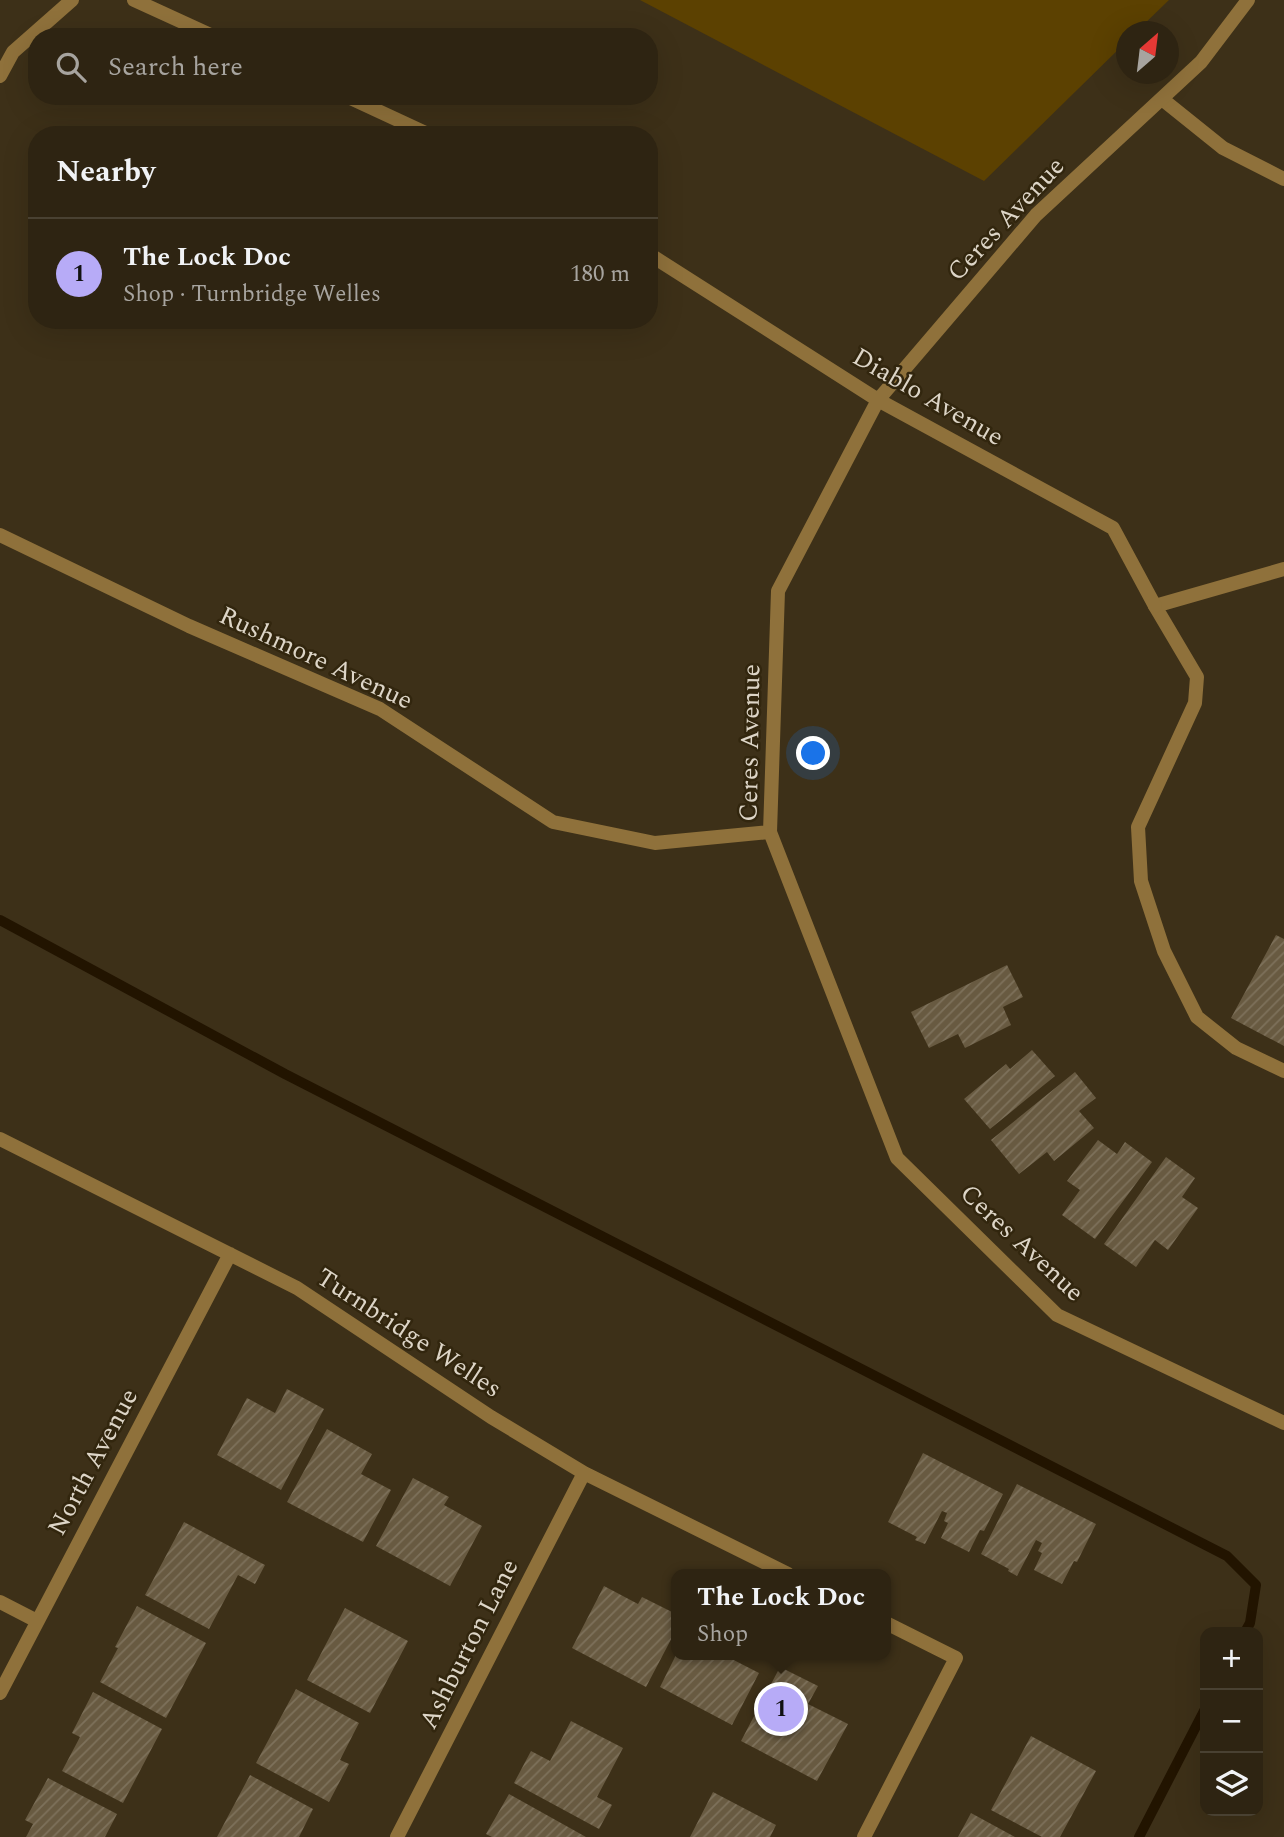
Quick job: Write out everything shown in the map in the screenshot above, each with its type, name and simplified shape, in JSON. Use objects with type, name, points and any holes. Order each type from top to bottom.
[{"type":"street","points":[[40,28],[72,0]]},
{"type":"street","points":[[134,0],[195,28]]},
{"type":"street","name":"Ceres Avenue","points":[[1248,0],[1201,62],[1036,215],[878,400],[778,591],[770,832],[897,1158],[1057,1315],[1284,1423]]},
{"type":"street","points":[[0,76],[13,52],[28,39]]},
{"type":"street","points":[[1162,99],[1223,148],[1284,179]]},
{"type":"street","points":[[365,105],[411,126]]},
{"type":"street","name":"Diablo Avenue","points":[[658,260],[878,400],[1113,528],[1197,677],[1195,703],[1138,827],[1141,881],[1164,951],[1197,1017],[1236,1048],[1284,1071]]},
{"type":"street","name":"Rushmore Avenue","points":[[0,535],[189,626],[380,709],[553,822],[655,843],[770,832]]},
{"type":"street","points":[[1155,606],[1284,569]]},
{"type":"street","name":"Turnbridge Welles","points":[[0,1139],[297,1288],[491,1417],[584,1472],[778,1569]]},
{"type":"street","name":"North Avenue","points":[[0,1693],[230,1254]]},
{"type":"street","name":"Ashburton Lane","points":[[397,1837],[584,1472]]},
{"type":"street","points":[[0,1602],[37,1621]]},
{"type":"street","points":[[864,1837],[956,1658],[891,1626]]},
{"type":"shaded area","points":[[640,0],[1169,0],[1147,21],[1116,21],[1116,52],[984,181]]},
{"type":"building","points":[[1276,935],[1284,939],[1284,1046],[1231,1018]]},
{"type":"building","points":[[1007,965],[1023,997],[1003,1007],[1011,1025],[965,1048],[958,1034],[929,1048],[911,1012]]},
{"type":"building","points":[[1032,1050],[1055,1076],[990,1129],[964,1099],[1006,1064],[1010,1069]]},
{"type":"building","points":[[1075,1072],[1096,1098],[1079,1111],[1094,1128],[1054,1161],[1047,1152],[1019,1174],[991,1140]]},
{"type":"building","points":[[1098,1140],[1117,1154],[1125,1142],[1152,1162],[1095,1239],[1062,1215],[1080,1190],[1067,1181]]},
{"type":"building","points":[[1166,1157],[1195,1178],[1182,1197],[1198,1208],[1168,1250],[1155,1240],[1136,1267],[1104,1244]]},
{"type":"building","points":[[287,1389],[324,1409],[281,1490],[217,1455],[247,1398],[275,1413]]},
{"type":"building","points":[[327,1429],[372,1454],[361,1474],[391,1490],[363,1542],[287,1502]]},
{"type":"building","points":[[923,1453],[1003,1494],[984,1531],[980,1530],[969,1552],[941,1538],[948,1523],[944,1521],[947,1513],[942,1511],[925,1544],[888,1522]]},
{"type":"building","points":[[413,1478],[449,1497],[444,1505],[482,1526],[450,1586],[376,1546]]},
{"type":"building","points":[[1017,1484],[1096,1524],[1077,1562],[1074,1561],[1062,1584],[1034,1570],[1042,1553],[1038,1551],[1042,1543],[1036,1540],[1017,1576],[981,1554]]},
{"type":"building","points":[[184,1522],[265,1565],[255,1584],[238,1575],[209,1629],[145,1595]]},
{"type":"building","points":[[604,1586],[638,1604],[642,1597],[671,1612],[671,1640],[646,1687],[572,1648]]},
{"type":"building","points":[[137,1606],[206,1643],[166,1718],[100,1682]]},
{"type":"building","points":[[345,1608],[408,1641],[370,1713],[307,1680]]},
{"type":"building","points":[[674,1660],[734,1660],[759,1673],[732,1725],[660,1687]]},
{"type":"building","points":[[780,1667],[818,1686],[808,1704],[848,1724],[817,1781],[741,1741]]},
{"type":"building","points":[[296,1689],[359,1723],[340,1760],[349,1764],[329,1802],[256,1763]]},
{"type":"building","points":[[93,1692],[162,1729],[123,1803],[62,1771],[80,1737],[72,1733]]},
{"type":"building","points":[[571,1721],[623,1748],[597,1797],[612,1805],[599,1829],[514,1783],[531,1751],[550,1761]]},
{"type":"building","points":[[1031,1736],[1096,1771],[1060,1837],[1042,1837],[991,1810]]},
{"type":"building","points":[[250,1775],[313,1809],[299,1837],[217,1837]]},
{"type":"building","points":[[48,1778],[117,1814],[105,1837],[26,1837],[33,1824],[25,1820]]},
{"type":"building","points":[[713,1792],[776,1825],[770,1837],[690,1837]]},
{"type":"building","points":[[509,1794],[586,1837],[492,1837],[486,1834]]},
{"type":"building","points":[[971,1813],[1015,1837],[958,1837]]},
{"type":"waterway","points":[[0,920],[285,1074],[1227,1556],[1256,1585],[1248,1627]]},
{"type":"waterway","points":[[1139,1837],[1200,1719]]},
{"type":"place","name":"The Lock Doc","points":[[781,1709]]}]
